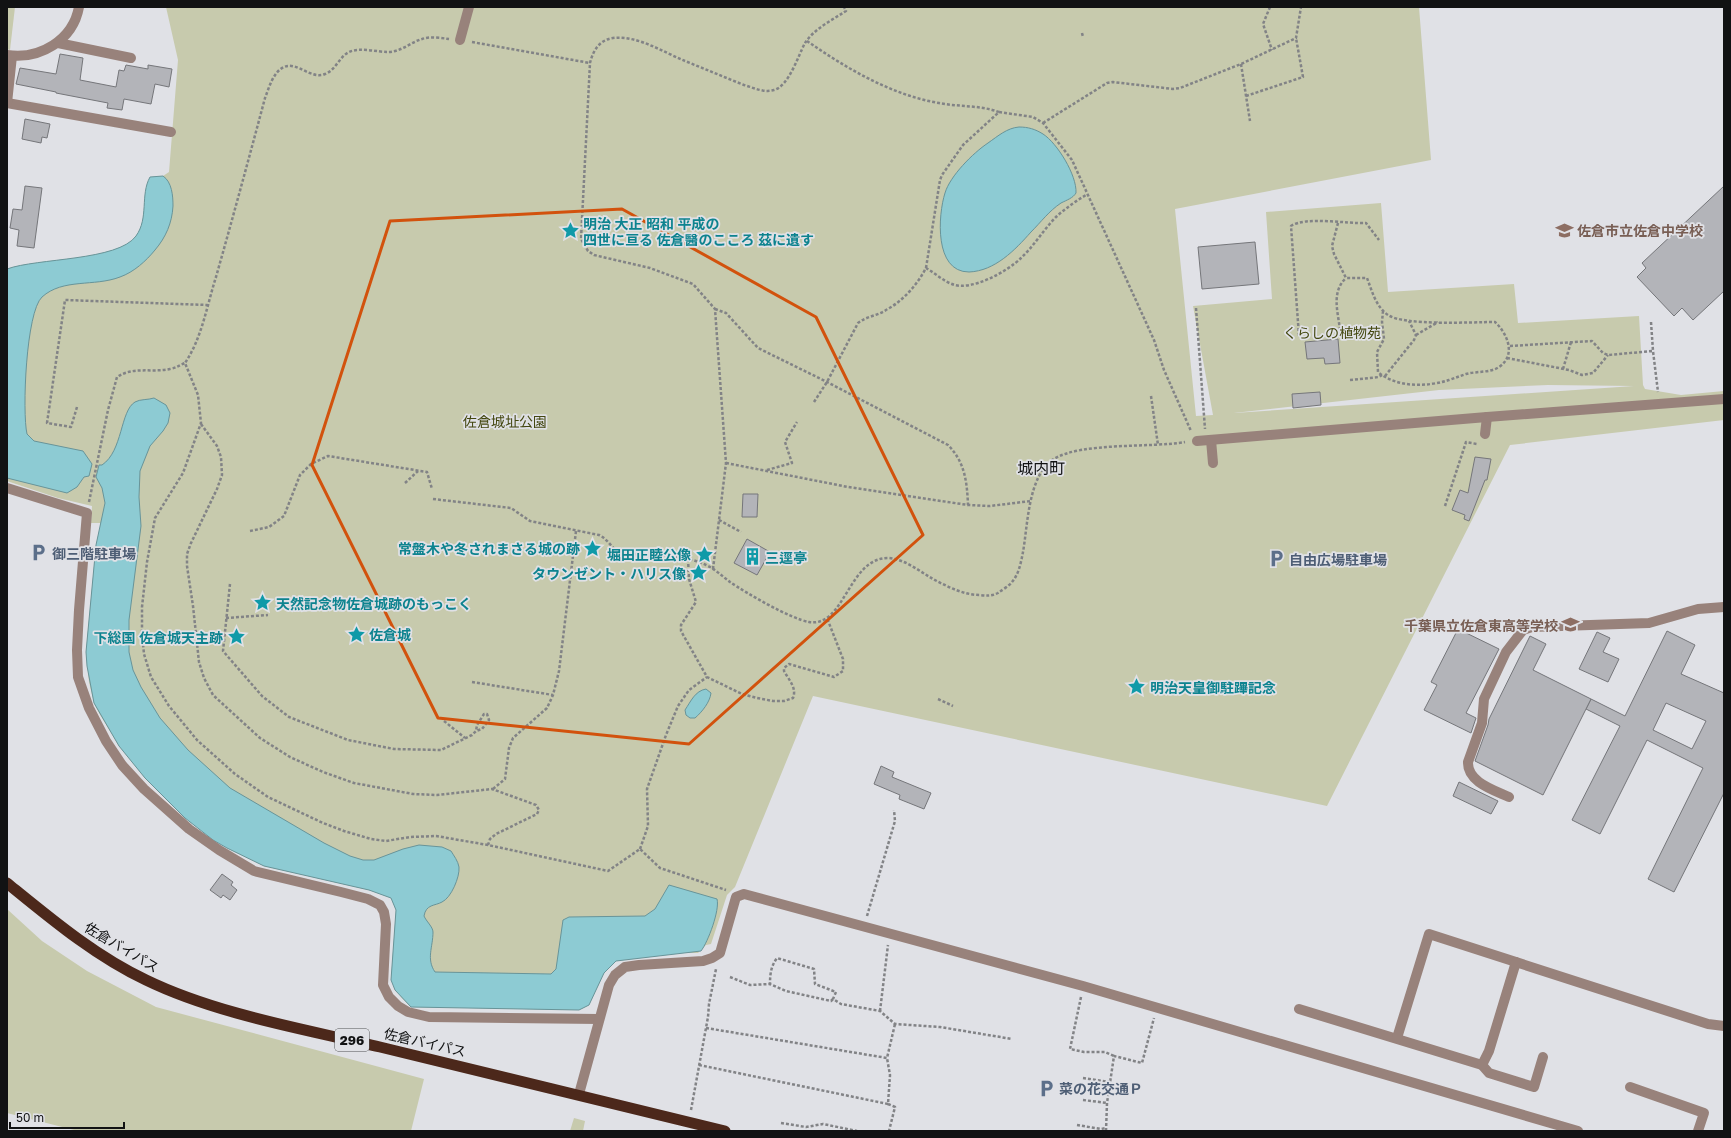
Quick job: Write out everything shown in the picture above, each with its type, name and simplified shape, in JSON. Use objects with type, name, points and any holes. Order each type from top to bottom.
[{"type":"highway","name":"佐倉バイパス","points":[[7,883],[60,926],[108,958],[145,980],[197,1001],[274,1022],[579,1094],[725,1131]]},
{"type":"street","points":[[79,7],[71,29],[58,43],[38,53],[9,55],[7,103],[171,132]]},
{"type":"street","points":[[460,40],[469,7]]},
{"type":"street","points":[[58,43],[131,58]]},
{"type":"street","points":[[1213,463],[1204,440],[1724,399]]},
{"type":"street","points":[[1485,434],[1487,417]]},
{"type":"street","points":[[7,488],[87,513],[79,610],[77,650],[78,677],[89,708],[106,741],[122,765],[144,789],[189,829],[219,850],[254,871],[368,899],[380,905],[384,912],[386,924],[382,985],[389,997],[398,1006],[408,1012],[429,1017],[600,1019]]},
{"type":"street","points":[[1509,797],[1482,784],[1476,779],[1468,768],[1468,762],[1482,724],[1484,699],[1506,652],[1523,630],[1532,627],[1649,623],[1698,609],[1724,607]]},
{"type":"street","points":[[579,1094],[609,985],[615,975],[625,967],[703,961],[720,953],[736,897],[744,894],[1083,986],[1578,1131]]},
{"type":"street","points":[[1397,1038],[1429,934],[1708,1024],[1724,1026]]},
{"type":"street","points":[[1482,1065],[1489,1051],[1516,962]]},
{"type":"street","points":[[1299,1009],[1482,1065],[1489,1073],[1534,1086],[1543,1057]]},
{"type":"street","points":[[1630,1087],[1704,1113],[1698,1131]]},
{"type":"path","points":[[844,7],[846,11],[816,32],[807,41],[785,82],[773,91],[760,90],[724,77],[641,42],[622,38],[605,41],[597,46],[593,52],[590,63],[581,239],[588,251],[594,255],[650,268],[693,284],[715,309],[726,313],[758,348],[948,445],[961,463],[964,470],[967,481],[968,505]]},
{"type":"path","points":[[1270,7],[1263,24],[1272,50]]},
{"type":"path","points":[[1246,96],[1303,78],[1296,38],[1301,7]]},
{"type":"path","points":[[87,513],[108,410],[117,377],[128,371],[166,370],[173,368],[185,362],[196,340],[242,187],[265,98],[270,85],[280,70],[286,66],[291,66],[316,75],[321,75],[333,69],[344,55],[351,51],[390,52],[428,37],[460,40],[590,63]]},
{"type":"path","points":[[1043,123],[1107,83],[1113,82],[1173,89],[1240,64],[1296,38]]},
{"type":"path","points":[[807,41],[849,68],[915,98],[940,104],[980,107],[999,112],[1033,117],[1043,123],[1072,160],[1154,340],[1164,370],[1181,410],[1204,440]]},
{"type":"path","points":[[1240,64],[1250,121]]},
{"type":"path","points":[[814,402],[827,382],[858,323],[864,318],[885,311],[902,300],[921,278],[926,268],[942,175],[963,145],[999,112]]},
{"type":"path","points":[[926,268],[953,285],[960,286],[972,285],[1001,273],[1021,259],[1068,206],[1087,195]]},
{"type":"path","points":[[1299,336],[1291,226],[1296,223],[1315,221],[1366,223],[1379,240]]},
{"type":"path","points":[[1338,223],[1332,246],[1334,254],[1346,278]]},
{"type":"path","points":[[1346,278],[1367,278],[1376,301],[1383,311],[1389,316],[1409,321],[1495,322],[1506,336],[1510,346],[1507,358],[1499,366],[1489,371],[1476,371],[1450,380],[1425,385],[1395,381],[1378,372],[1377,352],[1384,339],[1382,322],[1383,311]]},
{"type":"path","points":[[1340,330],[1336,298],[1337,289],[1346,278]]},
{"type":"path","points":[[77,407],[71,427],[47,423],[65,300],[207,305]]},
{"type":"path","points":[[1196,308],[1204,440]]},
{"type":"path","points":[[713,569],[726,463],[715,309]]},
{"type":"path","points":[[1409,321],[1416,335]]},
{"type":"path","points":[[1385,376],[1407,350],[1416,335],[1438,322]]},
{"type":"path","points":[[1651,322],[1660,405]]},
{"type":"path","points":[[1510,346],[1592,341],[1603,353],[1608,355],[1653,351]]},
{"type":"path","points":[[1563,369],[1571,342]]},
{"type":"path","points":[[1507,358],[1563,369],[1582,375],[1593,373],[1608,355]]},
{"type":"path","points":[[185,362],[198,395],[201,424],[183,473],[155,518],[147,562],[142,614],[144,654],[151,677],[169,706],[197,740],[235,774],[268,797],[323,823],[371,839],[386,841],[410,837],[436,836],[488,845],[608,871],[640,849],[648,826],[647,789],[666,735],[678,706],[689,690],[707,677]]},
{"type":"path","points":[[1350,380],[1379,377],[1382,375]]},
{"type":"path","points":[[1151,396],[1158,445]]},
{"type":"path","points":[[764,471],[792,463],[785,442],[797,422]]},
{"type":"path","points":[[201,424],[218,446],[221,457],[222,475],[217,489],[191,543],[187,554],[187,566],[199,662],[204,678],[212,695],[260,738],[290,757],[323,772],[354,783],[413,794],[437,795],[492,789],[531,802],[539,810],[537,814],[496,834],[490,839],[488,845]]},
{"type":"path","points":[[433,499],[511,508],[530,521],[603,537],[615,550],[621,554],[676,556],[706,564],[729,581],[800,620],[819,622],[832,614],[860,573],[878,559],[889,558],[913,566],[941,583],[958,591],[973,595],[990,596],[996,594],[1011,584],[1018,570],[1037,477],[1044,467],[1054,459],[1082,450],[1158,445],[1204,440]]},
{"type":"path","points":[[1445,506],[1466,442],[1480,444]]},
{"type":"path","points":[[250,531],[269,527],[284,516],[300,475],[311,464],[328,456],[427,472],[432,489]]},
{"type":"path","points":[[726,463],[848,487],[968,505],[990,506],[1031,501]]},
{"type":"path","points":[[405,483],[418,471]]},
{"type":"path","points":[[719,520],[741,532]]},
{"type":"path","points":[[492,789],[505,779],[513,738],[547,708],[553,695],[559,671],[576,531]]},
{"type":"path","points":[[688,559],[689,579],[696,602],[681,625],[681,631],[707,677],[742,694],[773,701],[789,700],[793,698],[795,693],[794,688],[784,671],[786,666],[794,665],[834,677],[843,671],[843,659],[827,618]]},
{"type":"path","points":[[230,584],[223,651],[262,696],[289,717],[348,740],[394,749],[440,750],[482,729],[489,720],[487,714],[484,714],[477,725],[476,731]]},
{"type":"path","points":[[226,618],[268,615]]},
{"type":"path","points":[[472,682],[553,695]]},
{"type":"path","points":[[938,699],[953,706]]},
{"type":"path","points":[[444,721],[465,738]]},
{"type":"path","points":[[864,926],[895,821],[894,810]]},
{"type":"path","points":[[640,849],[660,868],[728,891],[736,897]]},
{"type":"path","points":[[880,1010],[890,933]]},
{"type":"path","points":[[689,1122],[709,1004],[720,953]]},
{"type":"path","points":[[730,977],[750,985],[770,984],[786,991],[831,1000],[836,992],[815,984],[813,979],[814,969],[777,958],[771,969],[770,984]]},
{"type":"path","points":[[1083,986],[1070,1049],[1084,1052],[1105,1052],[1114,1056],[1142,1063],[1157,1008]]},
{"type":"path","points":[[833,998],[841,1004],[880,1010],[895,1024],[940,1027],[1012,1039]]},
{"type":"path","points":[[888,1104],[890,1075],[887,1058],[895,1024]]},
{"type":"path","points":[[706,1028],[887,1058]]},
{"type":"path","points":[[1077,1125],[1106,1129],[1107,1103],[1114,1056]]},
{"type":"path","points":[[699,1065],[888,1104],[896,1107],[890,1131]]},
{"type":"path","points":[[1083,1078],[1110,1082]]},
{"type":"path","points":[[1083,1100],[1107,1103]]},
{"type":"path","points":[[781,1122],[806,1127],[823,1124],[857,1131]]},
{"type":"highlighted area","points":[[622,209],[816,317],[923,535],[689,744],[438,718],[312,465],[390,221]]},
{"type":"green space","points":[[7,7],[15,7],[10,50],[7,49]]},
{"type":"green space","name":"佐倉城址公園","points":[[166,7],[1419,7],[1431,160],[1175,209],[1196,416],[1213,415],[1193,306],[1272,299],[1266,212],[1381,203],[1388,292],[1514,284],[1518,323],[1639,316],[1643,385],[1645,389],[1681,395],[1724,391],[1724,420],[1510,445],[1327,806],[813,696],[735,887],[727,895],[711,944],[706,945],[698,953],[675,953],[616,961],[604,973],[589,1005],[579,1010],[411,1007],[401,997],[391,980],[396,910],[391,898],[369,890],[264,866],[227,848],[185,818],[145,778],[119,746],[94,703],[89,682],[86,652],[96,545],[101,523],[91,523],[92,506],[58,498],[7,481],[7,269],[20,265],[95,255],[127,244],[136,236],[140,229],[144,214],[145,191],[150,177],[163,176],[169,172],[178,60]],"holes":[[[1548,385],[1634,386],[1234,413],[1439,390]]]},
{"type":"green space","points":[[7,909],[42,941],[87,971],[156,1007],[424,1079],[411,1131],[78,1131],[7,1113]]},
{"type":"green space","points":[[574,1118],[585,1121],[583,1131],[570,1131]]},
{"type":"water","points":[[1019,127],[1037,131],[1043,134],[1054,144],[1070,169],[1076,193],[1072,198],[1061,203],[1045,217],[1018,246],[996,264],[978,271],[969,272],[958,270],[950,263],[944,253],[941,241],[941,215],[945,193],[957,172],[982,147],[1010,129]]},
{"type":"water","points":[[163,176],[168,182],[172,194],[173,202],[170,224],[159,245],[144,262],[120,277],[100,282],[59,287],[50,291],[42,297],[37,306],[32,322],[25,385],[27,434],[34,441],[83,451],[92,464],[89,476],[84,477],[77,487],[67,493],[7,478],[7,269],[20,265],[95,255],[127,244],[136,236],[140,229],[144,214],[145,191],[150,177]]},
{"type":"water","points":[[154,398],[166,405],[170,413],[168,423],[150,446],[140,471],[139,497],[141,526],[129,620],[129,652],[133,670],[141,687],[160,718],[188,750],[230,788],[324,843],[350,856],[363,860],[374,860],[403,849],[419,845],[442,847],[451,851],[459,867],[458,876],[452,892],[445,900],[429,907],[424,916],[433,930],[430,958],[435,972],[551,974],[556,969],[563,920],[569,917],[645,916],[655,909],[669,885],[717,899],[717,910],[713,926],[701,951],[616,961],[604,973],[589,1005],[579,1010],[411,1007],[395,990],[391,980],[396,910],[391,898],[369,890],[264,866],[227,848],[213,840],[185,818],[145,778],[119,746],[94,703],[86,652],[96,545],[105,503],[102,488],[96,477],[99,465],[102,465],[109,459],[114,451],[126,414],[130,407],[137,401]]},
{"type":"water","points":[[706,689],[711,693],[707,703],[703,710],[695,718],[690,718],[686,715],[685,710],[696,694]]},
{"type":"building","points":[[60,54],[83,58],[80,80],[116,87],[119,70],[124,71],[126,65],[148,69],[148,65],[172,69],[169,87],[155,84],[151,104],[124,99],[122,110],[107,108],[108,103],[16,84],[20,68],[56,74]]},
{"type":"building","points":[[25,119],[50,124],[47,138],[42,137],[41,143],[22,139]]},
{"type":"building","points":[[25,186],[42,188],[34,248],[17,246],[19,230],[10,228],[13,209],[22,210]]},
{"type":"building","points":[[1724,186],[1724,291],[1693,320],[1682,308],[1674,316],[1637,277],[1646,268],[1642,263]]},
{"type":"building","points":[[1255,242],[1259,284],[1202,289],[1198,247]]},
{"type":"building","points":[[1338,339],[1340,363],[1325,364],[1324,358],[1307,359],[1305,342]]},
{"type":"building","points":[[1320,392],[1321,405],[1293,408],[1292,394]]},
{"type":"building","points":[[1475,457],[1491,459],[1487,480],[1485,480],[1469,521],[1464,519],[1465,515],[1452,510],[1460,490],[1468,493]]},
{"type":"building","points":[[743,494],[758,494],[757,517],[742,517]]},
{"type":"building","name":"三逕亭","points":[[747,539],[770,552],[757,575],[734,563]]},
{"type":"building","points":[[1458,629],[1499,649],[1466,713],[1476,718],[1471,733],[1424,710],[1437,685],[1431,682]]},
{"type":"building","points":[[1667,631],[1695,645],[1681,674],[1724,693],[1724,793],[1674,892],[1648,879],[1703,768],[1647,740],[1600,834],[1572,820],[1620,726],[1586,709],[1591,699],[1625,716]],"holes":[[[1666,703],[1706,721],[1692,749],[1653,730]]]},
{"type":"building","points":[[1597,632],[1610,638],[1603,652],[1619,659],[1608,682],[1579,669]]},
{"type":"building","points":[[1530,636],[1546,644],[1533,670],[1591,699],[1543,795],[1475,761],[1489,719]]},
{"type":"building","points":[[881,766],[894,772],[892,777],[931,793],[924,809],[899,799],[900,795],[874,784]]},
{"type":"building","points":[[1459,782],[1498,801],[1491,814],[1453,796]]},
{"type":"building","points":[[222,874],[233,882],[231,885],[237,890],[230,900],[223,895],[221,898],[210,890]]},
{"type":"place","name":"佐倉市立佐倉中学校","points":[[1564,230]]},
{"type":"place","name":"明治 大正 昭和 平成の 四世に亘る 佐倉醫のこころ 茲に遺す","points":[[570,231]]},
{"type":"place","name":"常盤木や冬されまさる城の跡","points":[[593,548]]},
{"type":"place","name":"御三階駐車場","points":[[39,553]]},
{"type":"place","name":"堀田正睦公像","points":[[704,554]]},
{"type":"place","name":"三逕亭","points":[[752,557]]},
{"type":"place","name":"自由広場駐車場","points":[[1276,559]]},
{"type":"place","name":"タウンゼント・ハリス像","points":[[699,573]]},
{"type":"place","name":"天然記念物佐倉城跡のもっこく","points":[[263,603]]},
{"type":"place","name":"千葉県立佐倉東高等学校","points":[[1571,625]]},
{"type":"place","name":"佐倉城","points":[[356,634]]},
{"type":"place","name":"下総国 佐倉城天主跡","points":[[236,637]]},
{"type":"place","name":"明治天皇御駐蹕記念","points":[[1137,687]]},
{"type":"place","name":"菜の花交通Ｐ","points":[[1046,1088]]},
{"type":"district","name":"城内町","points":[[1041,468]]},
{"type":"park label","name":"くらしの植物苑","points":[[1332,332]]}]
